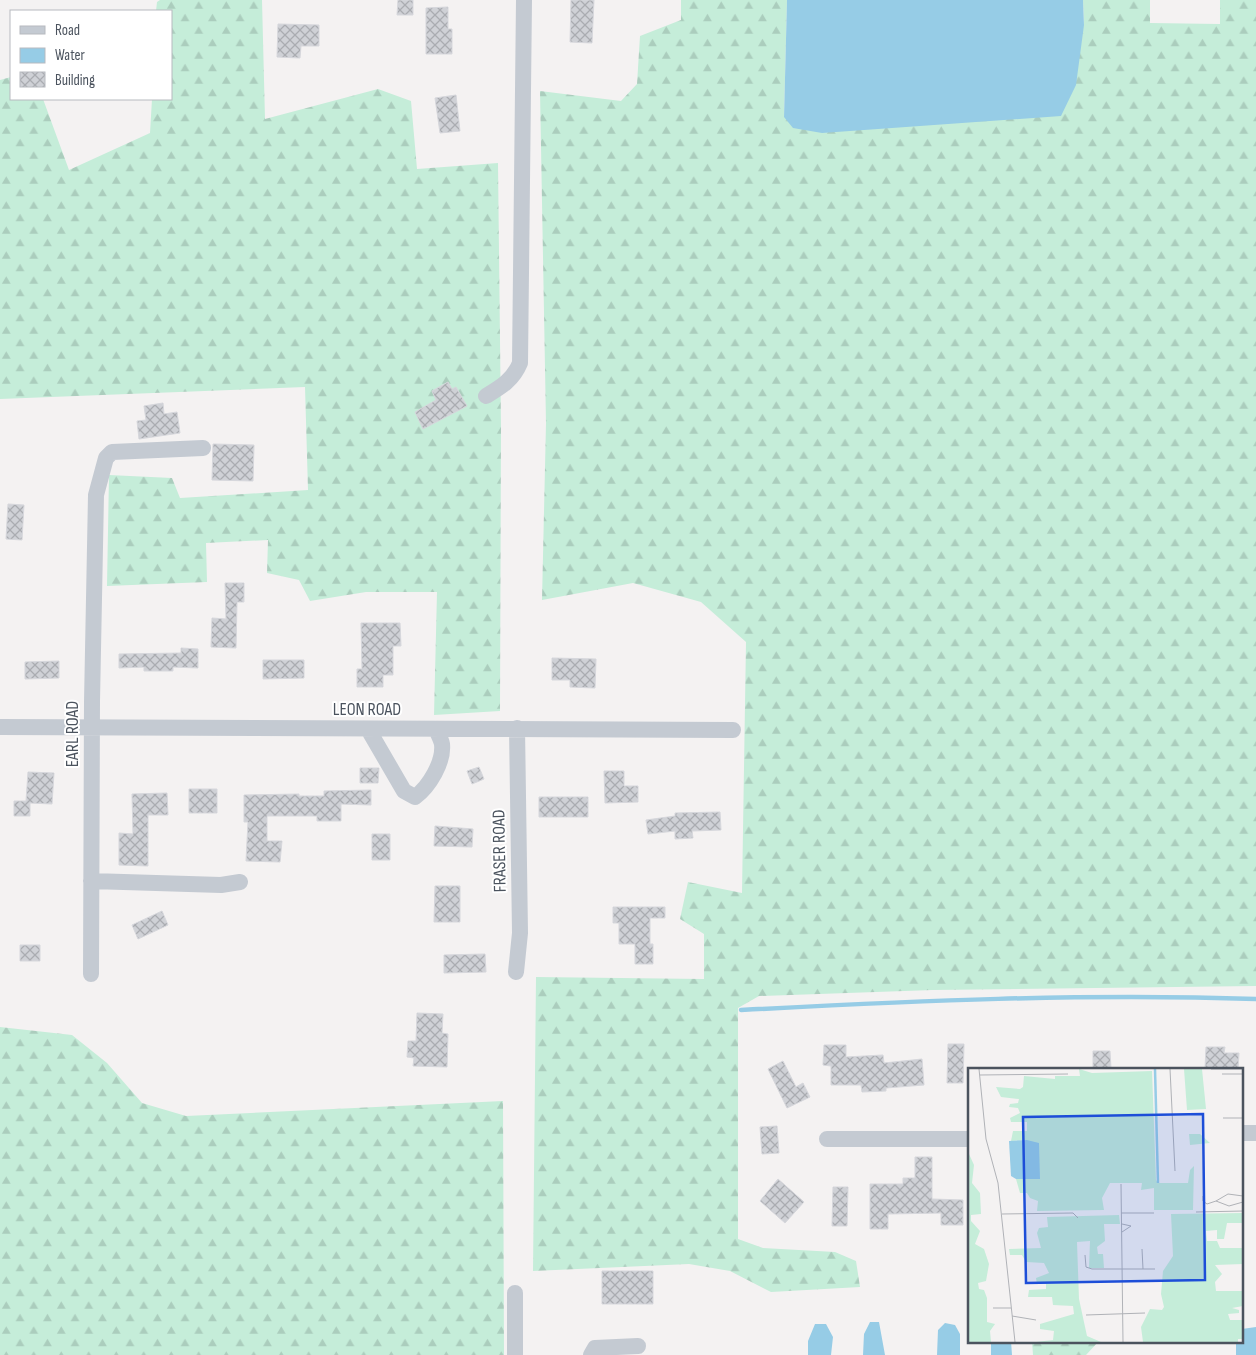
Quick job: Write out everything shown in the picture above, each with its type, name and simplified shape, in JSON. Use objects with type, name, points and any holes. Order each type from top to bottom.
[{"type":"street","points":[[486,396],[510,380],[516,374],[520,363],[524,0]]},
{"type":"street","name":"EARL ROAD","points":[[91,974],[92,702],[96,494],[106,458],[112,452],[203,448]]},
{"type":"street","name":"LEON ROAD","points":[[0,727],[733,730]]},
{"type":"street","name":"FRASER ROAD","points":[[516,972],[520,933],[517,728]]},
{"type":"street","points":[[368,729],[404,791],[415,797],[423,791],[442,755],[442,743],[436,730]]},
{"type":"street","points":[[91,881],[221,885],[240,882]]},
{"type":"street","points":[[827,1139],[968,1139]]},
{"type":"street","points":[[515,1293],[515,1355]]},
{"type":"street","points":[[591,1355],[595,1348],[638,1346]]},
{"type":"green space","points":[[160,0],[262,0],[265,119],[378,89],[411,101],[417,169],[498,163],[501,428],[500,711],[434,715],[437,592],[366,592],[310,601],[299,580],[267,573],[268,540],[206,543],[207,582],[107,586],[109,475],[172,478],[180,498],[308,490],[305,387],[0,399],[0,80],[10,77],[10,100],[43,100],[69,170],[150,133],[152,100],[172,100],[172,10],[156,10],[157,2]]},
{"type":"green space","points":[[681,0],[787,0],[784,117],[1084,25],[1083,0],[1150,0],[1150,23],[1220,24],[1220,0],[1256,0],[1256,986],[933,990],[759,996],[738,1008],[738,1239],[763,1248],[835,1252],[856,1261],[860,1287],[771,1292],[730,1271],[689,1264],[533,1271],[536,977],[704,979],[704,934],[680,919],[688,882],[742,893],[746,642],[701,602],[633,583],[542,600],[546,423],[540,91],[621,101],[637,84],[640,36],[681,20]]},
{"type":"green space","points":[[0,1027],[72,1035],[107,1063],[142,1103],[186,1116],[503,1101],[504,1355],[0,1355]]},
{"type":"green space","points":[[1032,1342],[1098,1342],[1086,1355],[1033,1355]]},
{"type":"water","points":[[787,0],[1083,0],[1084,25],[1076,85],[1061,116],[822,133],[793,128],[784,117]]},
{"type":"water","points":[[870,1322],[879,1322],[885,1355],[863,1355],[864,1334]]},
{"type":"water","points":[[945,1323],[955,1325],[960,1334],[960,1355],[937,1355],[938,1330]]},
{"type":"water","points":[[815,1324],[826,1324],[833,1337],[831,1355],[808,1355],[808,1341]]},
{"type":"water","points":[[1256,1327],[1256,1355],[1236,1355],[1236,1342],[1244,1342],[1244,1329]]},
{"type":"water","points":[[991,1342],[1011,1342],[1012,1355],[991,1355]]},
{"type":"building","points":[[398,0],[413,0],[413,15],[397,15]]},
{"type":"building","points":[[571,0],[594,0],[592,43],[570,42]]},
{"type":"building","points":[[448,7],[448,29],[452,29],[452,54],[426,54],[426,8]]},
{"type":"building","points":[[278,24],[319,25],[319,46],[301,46],[300,58],[277,57]]},
{"type":"building","points":[[456,95],[460,131],[440,133],[435,98]]},
{"type":"building","points":[[448,382],[452,389],[456,387],[467,406],[423,429],[415,412],[436,400],[432,391]]},
{"type":"building","points":[[163,403],[164,414],[177,412],[180,433],[139,439],[137,421],[146,420],[144,406]]},
{"type":"building","points":[[213,444],[254,445],[253,481],[212,480]]},
{"type":"building","points":[[8,504],[24,505],[22,540],[6,539]]},
{"type":"building","points":[[225,583],[244,583],[244,602],[237,602],[236,648],[211,647],[212,618],[226,619]]},
{"type":"building","points":[[361,623],[400,623],[401,646],[393,646],[393,675],[383,675],[383,687],[357,687],[357,669],[362,669]]},
{"type":"building","points":[[181,648],[198,649],[198,668],[173,667],[173,671],[144,671],[144,667],[119,668],[119,654],[181,653]]},
{"type":"building","points":[[552,658],[596,659],[595,688],[570,687],[570,680],[552,680]]},
{"type":"building","points":[[263,660],[304,660],[304,678],[263,679]]},
{"type":"building","points":[[59,661],[59,678],[25,679],[25,662]]},
{"type":"building","points":[[479,767],[484,779],[472,784],[467,771]]},
{"type":"building","points":[[360,768],[379,768],[378,783],[360,783]]},
{"type":"building","points":[[604,771],[624,771],[624,786],[638,786],[638,802],[605,803]]},
{"type":"building","points":[[28,772],[54,773],[52,804],[30,803],[30,816],[14,816],[14,801],[26,801]]},
{"type":"building","points":[[189,789],[217,789],[217,813],[189,813]]},
{"type":"building","points":[[371,790],[371,805],[341,804],[341,821],[317,821],[317,816],[267,816],[267,841],[282,841],[280,862],[246,861],[248,822],[244,822],[244,795],[299,794],[299,796],[324,796],[324,791]]},
{"type":"building","points":[[167,793],[168,815],[148,815],[148,866],[119,865],[119,833],[133,834],[132,794]]},
{"type":"building","points":[[539,797],[588,797],[588,817],[539,817]]},
{"type":"building","points":[[720,812],[721,830],[692,831],[693,838],[675,839],[675,831],[648,834],[646,820],[675,816],[675,813]]},
{"type":"building","points":[[435,826],[473,829],[472,847],[434,846]]},
{"type":"building","points":[[372,834],[390,834],[390,860],[372,860]]},
{"type":"building","points":[[435,886],[460,886],[460,922],[434,922]]},
{"type":"building","points":[[613,907],[665,907],[665,918],[650,918],[650,944],[653,944],[653,964],[635,964],[635,944],[619,944],[619,923],[613,923]]},
{"type":"building","points":[[162,911],[168,925],[138,939],[132,925]]},
{"type":"building","points":[[20,945],[40,945],[40,961],[20,961]]},
{"type":"building","points":[[485,954],[486,972],[444,973],[444,955]]},
{"type":"building","points":[[417,1013],[443,1014],[442,1033],[448,1034],[447,1067],[413,1066],[414,1058],[407,1057],[408,1041],[416,1041]]},
{"type":"building","points":[[948,1044],[964,1044],[963,1083],[947,1083]]},
{"type":"building","points":[[824,1045],[846,1045],[846,1057],[883,1055],[884,1063],[922,1059],[924,1085],[886,1088],[886,1091],[862,1092],[861,1085],[831,1085],[831,1066],[823,1065]]},
{"type":"building","points":[[1206,1047],[1225,1047],[1224,1053],[1239,1053],[1238,1068],[1205,1068]]},
{"type":"building","points":[[1093,1051],[1110,1051],[1111,1068],[1093,1068]]},
{"type":"building","points":[[783,1061],[796,1087],[803,1083],[810,1097],[787,1108],[768,1069]]},
{"type":"building","points":[[777,1126],[779,1153],[762,1154],[760,1127]]},
{"type":"building","points":[[915,1157],[932,1157],[932,1199],[963,1200],[963,1225],[941,1225],[941,1213],[888,1214],[888,1229],[870,1229],[870,1184],[903,1184],[903,1178],[915,1178]]},
{"type":"building","points":[[778,1179],[804,1202],[785,1223],[760,1201]]},
{"type":"building","points":[[833,1187],[848,1187],[847,1226],[832,1226]]},
{"type":"building","points":[[602,1271],[653,1271],[653,1304],[602,1304]]},
{"type":"waterway","points":[[741,1010],[1063,997],[1256,999]]}]
